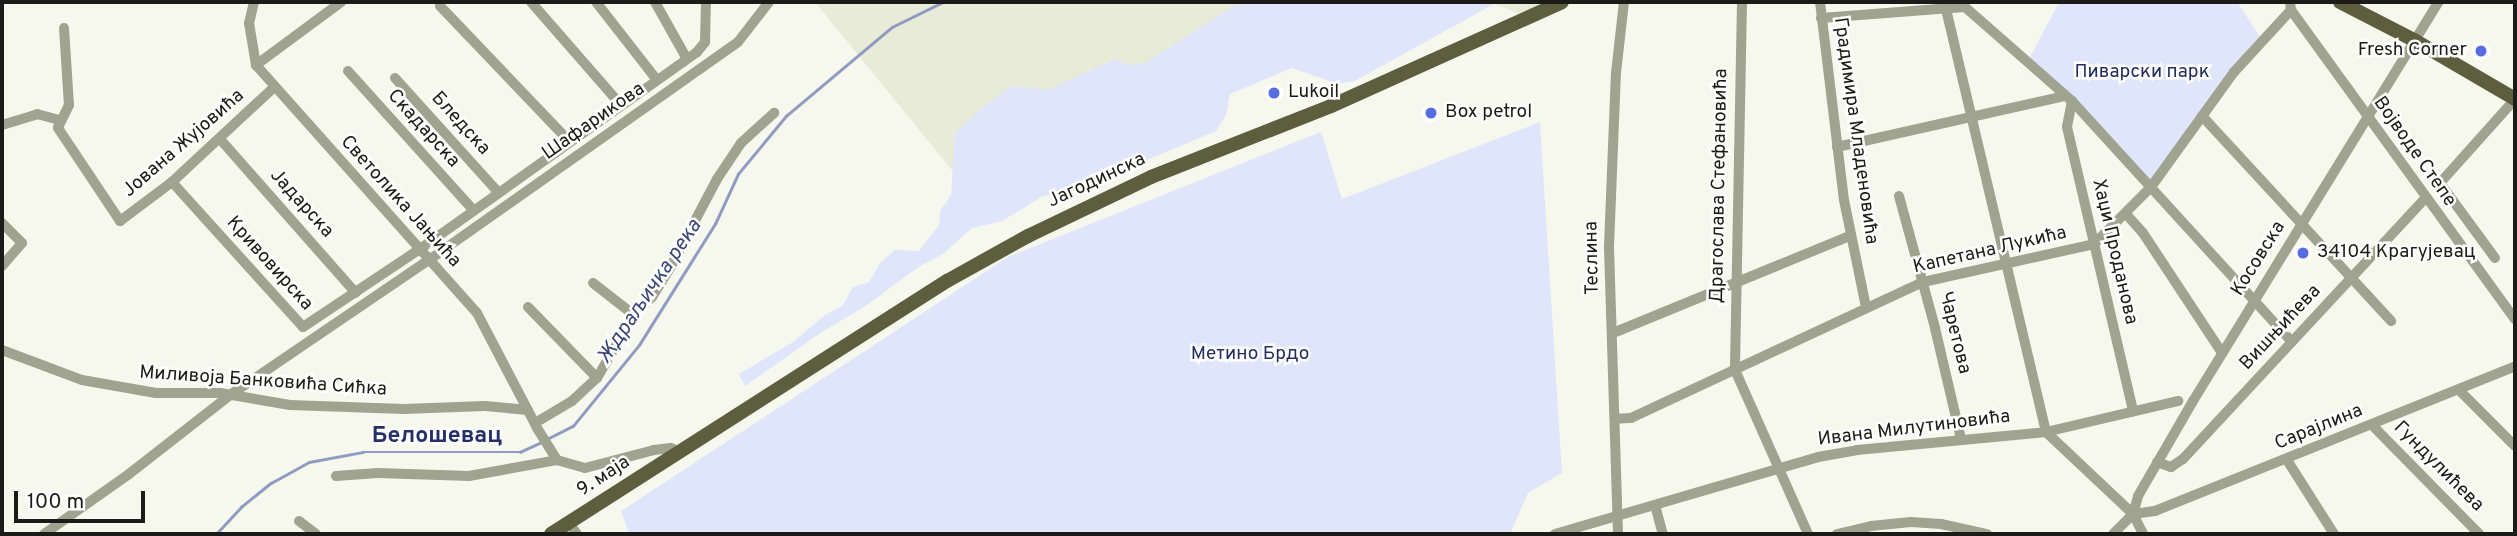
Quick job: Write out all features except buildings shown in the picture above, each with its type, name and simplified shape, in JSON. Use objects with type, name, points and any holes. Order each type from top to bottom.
[{"type":"main road","name":"Јагодинска","points":[[678,451],[947,281],[1028,236],[1151,177],[1353,97],[1562,2]]},
{"type":"main road","points":[[2340,2],[2414,40],[2515,99]]},
{"type":"main road","name":"9. маја","points":[[551,534],[573,528],[678,451]]},
{"type":"street","name":"Светолика Јањића","points":[[254,2],[249,23],[256,65],[273,88],[477,313],[519,388],[547,447],[558,460]]},
{"type":"street","points":[[256,65],[341,2]]},
{"type":"street","points":[[531,2],[621,105]]},
{"type":"street","points":[[596,2],[657,80]]},
{"type":"street","points":[[655,2],[687,59]]},
{"type":"street","name":"Кривовирска","points":[[172,182],[303,327],[356,293],[687,59],[705,42],[706,2]]},
{"type":"street","name":"Шафарикова","points":[[44,534],[129,474],[230,395],[429,260],[738,42],[769,2]]},
{"type":"street","name":"Теслина","points":[[1618,534],[1611,190],[1616,73],[1624,2]]},
{"type":"street","name":"Драгослава Стефановића","points":[[1735,370],[1742,2]]},
{"type":"street","name":"Градимира Младеновића","points":[[1820,2],[1850,236],[1866,307]]},
{"type":"street","name":"Косовска","points":[[2113,534],[2133,514],[2138,496],[2157,462],[2253,300],[2438,2]]},
{"type":"street","points":[[440,6],[569,141]]},
{"type":"street","name":"Капетана Лукића","points":[[1615,419],[1630,418],[1923,282],[2094,244],[2151,187],[2234,72],[2290,6]]},
{"type":"street","name":"Војводе Степе","points":[[2290,6],[2426,199],[2515,319]]},
{"type":"street","points":[[1821,18],[1965,7],[2069,99],[2292,342]]},
{"type":"street","points":[[1946,9],[2046,432],[2133,514],[2143,534]]},
{"type":"street","points":[[2,125],[37,114],[60,120],[69,104],[64,28]]},
{"type":"street","name":"Скадарска","points":[[348,71],[473,210]]},
{"type":"street","name":"Бледска","points":[[395,79],[498,192]]},
{"type":"street","name":"Јована Жујовића","points":[[60,120],[58,128],[120,221],[172,182],[273,88]]},
{"type":"street","points":[[1837,147],[2069,99]]},
{"type":"street","name":"Хаџи Проданова","points":[[2069,99],[2067,127],[2133,411]]},
{"type":"street","points":[[2495,258],[2440,183],[2515,99]]},
{"type":"street","points":[[536,426],[572,401],[597,377],[634,315],[652,297],[717,179],[741,144],[774,113]]},
{"type":"street","points":[[2202,116],[2391,321]]},
{"type":"street","name":"Јадарска","points":[[220,139],[356,293]]},
{"type":"street","name":"Чаретова","points":[[1899,196],[1961,439]]},
{"type":"street","name":"Вишњићева","points":[[2157,462],[2169,467],[2176,466],[2426,199]]},
{"type":"street","points":[[2126,214],[2143,233],[2222,353]]},
{"type":"street","points":[[2,223],[22,243],[2,266]]},
{"type":"street","points":[[1613,333],[1850,236]]},
{"type":"street","points":[[593,283],[634,315]]},
{"type":"street","points":[[528,307],[597,377]]},
{"type":"street","name":"Миливоја Банковића Сићка","points":[[2,350],[82,380],[121,389],[230,395],[290,405],[528,410]]},
{"type":"street","name":"Сарајлина","points":[[2133,514],[2155,511],[2287,460],[2515,366]]},
{"type":"street","points":[[1735,370],[1808,534]]},
{"type":"street","points":[[503,408],[516,400],[519,388]]},
{"type":"street","points":[[2459,390],[2515,446]]},
{"type":"street","name":"Ивана Милутиновића","points":[[1555,534],[1778,468],[1843,452],[2046,432],[2178,401]]},
{"type":"street","name":"Гундулићева","points":[[2372,425],[2479,534]]},
{"type":"street","points":[[336,476],[358,473],[469,476],[558,460],[585,468],[654,450],[671,448],[678,451]]},
{"type":"street","points":[[2287,460],[2334,534]]},
{"type":"street","points":[[1655,505],[1662,534]]},
{"type":"street","points":[[299,520],[316,534]]},
{"type":"street","points":[[1837,534],[1871,526],[1911,522],[1941,524],[1987,534]]},
{"type":"shaded area","points":[[815,2],[1282,2],[955,174]]},
{"type":"shaded area","points":[[1489,2],[1570,2],[1530,18]]},
{"type":"green space","points":[[1240,2],[1494,4],[1355,81],[1338,84],[1292,68],[1230,94],[1226,115],[1216,131],[1066,194],[1043,196],[1002,221],[972,228],[943,254],[920,266],[867,305],[822,332],[745,386],[739,374],[793,342],[825,315],[843,305],[853,287],[869,282],[880,263],[895,250],[919,251],[939,225],[940,211],[951,195],[955,133],[983,107],[1012,86],[1049,90],[1115,59],[1132,66],[1147,62]]},
{"type":"green space","name":"Пиварски парк","points":[[2059,2],[2237,2],[2261,38],[2150,185],[2027,63]]},
{"type":"green space","name":"Метино Брдо","points":[[1540,122],[1562,473],[1528,493],[1510,534],[629,534],[621,511],[1008,257],[1321,132],[1342,199]]},
{"type":"waterway","name":"Ждраљичка река","points":[[547,439],[573,426],[639,345],[715,224],[738,174],[786,116],[892,27],[943,2]]},
{"type":"waterway","name":"Ждраљичка река","points":[[216,534],[241,507],[271,483],[309,462],[363,452],[520,452],[541,442]]},
{"type":"place","name":"Fresh Corner","points":[[2481,51]]},
{"type":"place","name":"Lukoil","points":[[1274,93]]},
{"type":"place","name":"Box petrol","points":[[1431,113]]},
{"type":"place","name":"34104 Крагујевац","points":[[2303,253]]},
{"type":"district","name":"Белошевац","points":[[437,437]]}]
